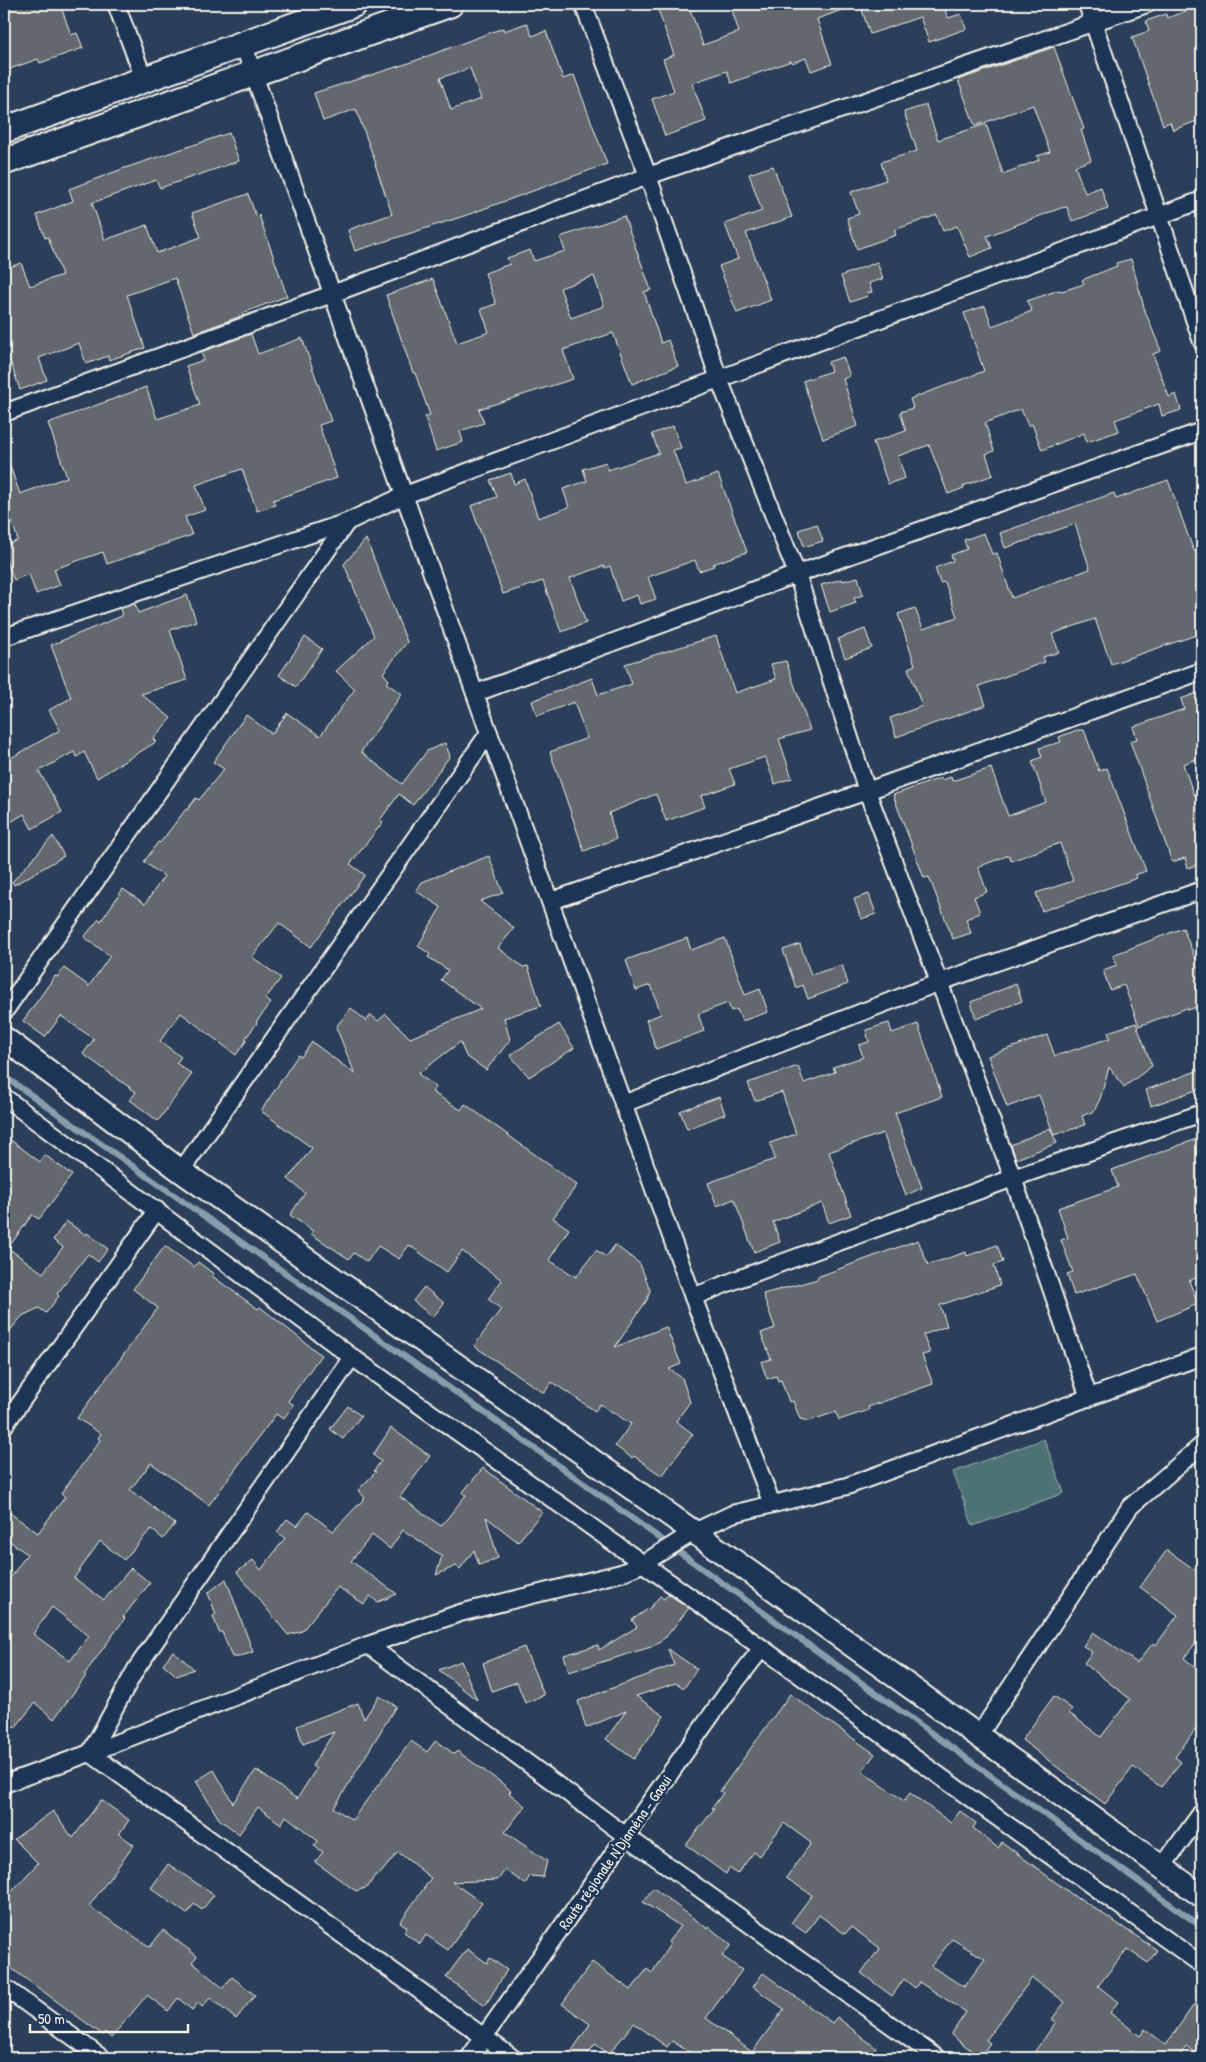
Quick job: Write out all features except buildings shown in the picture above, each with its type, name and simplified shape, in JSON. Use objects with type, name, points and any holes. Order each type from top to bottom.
[{"type":"main road","points":[[4,130],[354,4]]},
{"type":"main road","points":[[4,162],[450,4]]},
{"type":"street","points":[[116,4],[144,79]]},
{"type":"street","points":[[582,4],[648,176],[719,379],[797,574],[867,791],[1013,1178],[1089,1398]]},
{"type":"street","points":[[1087,4],[1202,342]]},
{"type":"street","points":[[4,413],[332,294],[648,176],[1147,4]]},
{"type":"street","points":[[243,44],[623,1104],[693,1297],[772,1504]]},
{"type":"street","points":[[4,637],[347,522],[405,495],[1202,200]]},
{"type":"street","points":[[476,693],[797,574],[1202,431]]},
{"type":"street","points":[[4,1012],[347,522]]},
{"type":"street","points":[[551,901],[867,791],[1202,671]]},
{"type":"street","points":[[181,1171],[489,734]]},
{"type":"street","points":[[623,1104],[940,982],[1202,890]]},
{"type":"street","points":[[4,1038],[181,1171],[689,1535],[979,1735],[1202,1896]]},
{"type":"street","points":[[4,1097],[352,1357],[648,1560],[762,1648],[1202,1965]]},
{"type":"street","points":[[693,1297],[1013,1178],[1202,1113]]},
{"type":"street","points":[[4,1426],[157,1210]]},
{"type":"street","points":[[4,1784],[90,1753],[368,1645],[460,1613],[612,1575],[648,1560],[689,1535],[732,1514],[847,1486],[1202,1356]]},
{"type":"street","points":[[90,1753],[136,1669],[352,1357]]},
{"type":"street","points":[[979,1735],[1130,1507],[1202,1445]]},
{"type":"street","points":[[368,1645],[626,1836],[937,2058]]},
{"type":"street","name":"Route régionale N'Djaména - Gaoui","points":[[469,2058],[727,1693],[762,1648]]},
{"type":"street","points":[[90,1753],[513,2058]]},
{"type":"street","points":[[1162,1867],[1202,1812]]},
{"type":"street","points":[[4,1987],[102,2058]]},
{"type":"green space","points":[[1044,1439],[1064,1493],[973,1526],[953,1472]]},
{"type":"waterway","points":[[4,1076],[481,1410],[1202,1927]]}]
